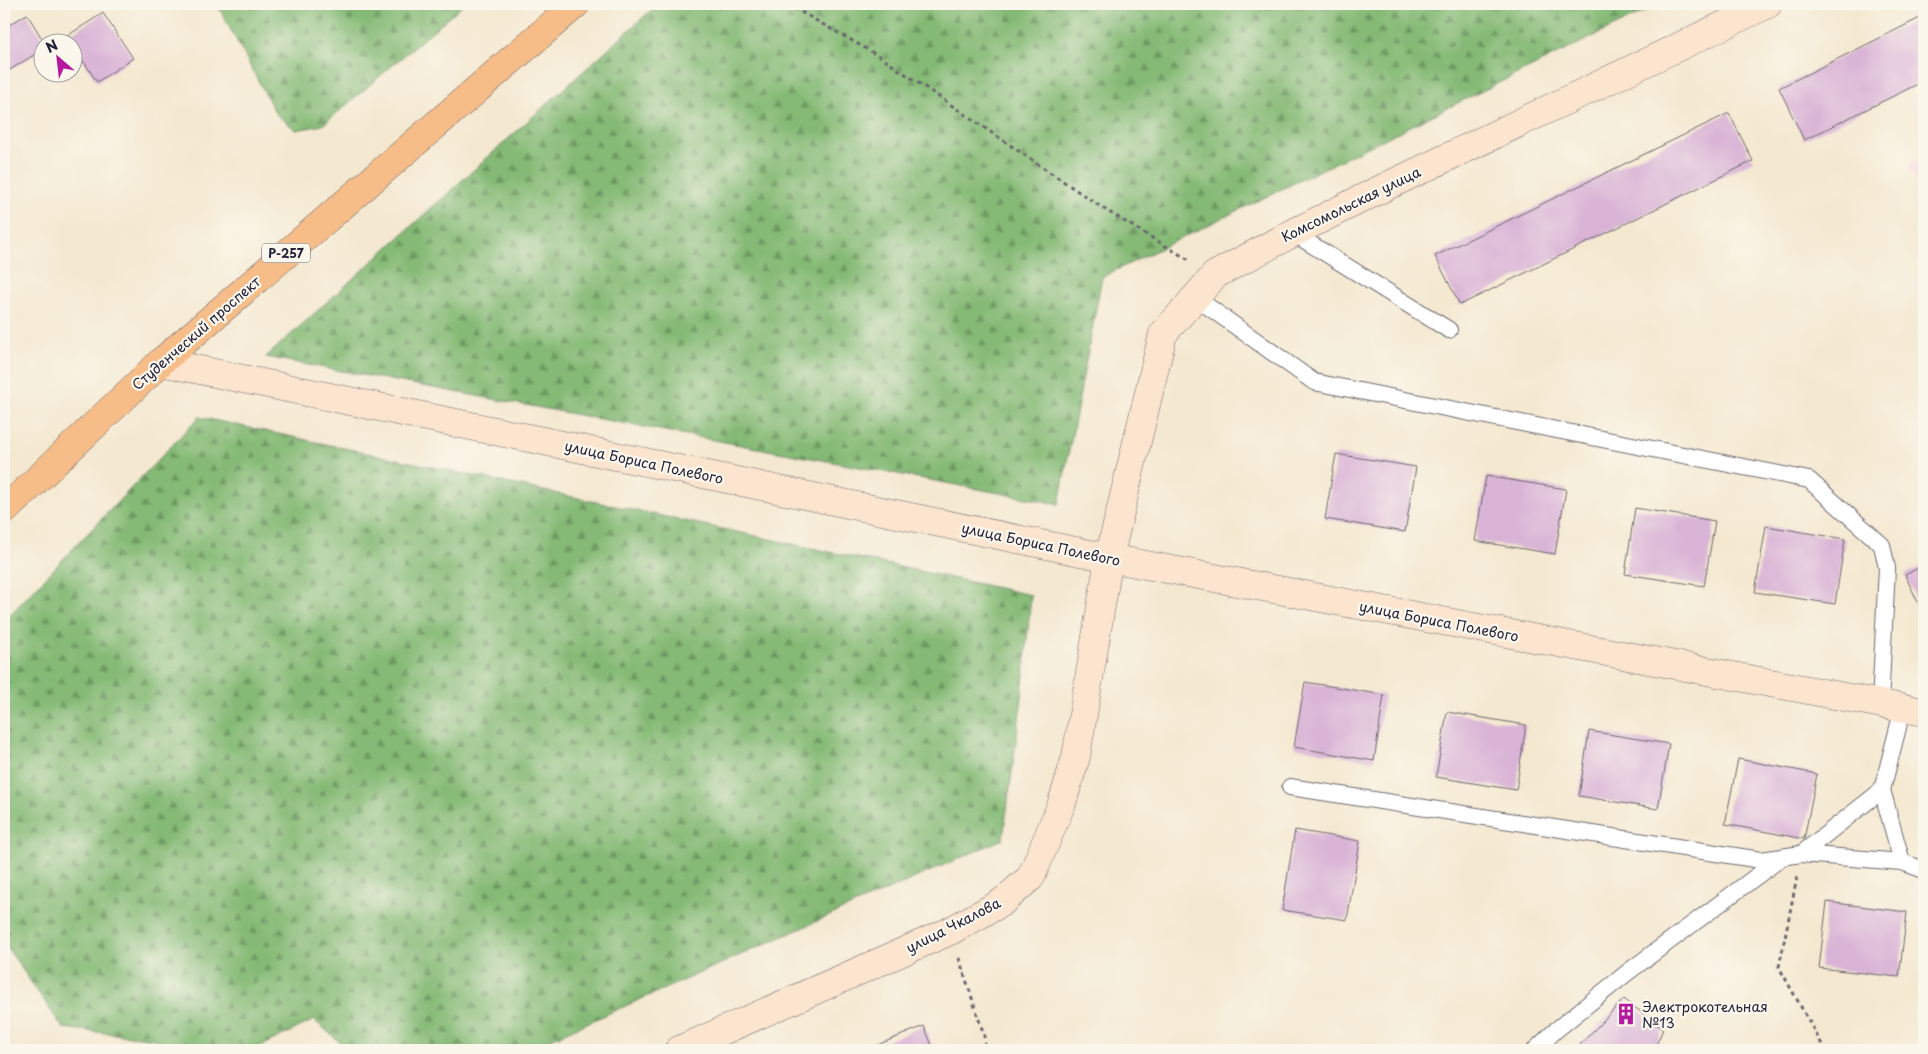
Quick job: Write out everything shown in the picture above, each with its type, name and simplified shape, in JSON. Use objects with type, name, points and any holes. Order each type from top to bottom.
[{"type":"highway","name":"Студенческий проспект","points":[[4,511],[161,362],[576,4]]},
{"type":"street","name":"Комсомольская улица","points":[[1109,558],[1163,334],[1215,275],[1293,233],[1768,4]]},
{"type":"street","name":"улица Бориса Полевого","points":[[161,362],[1109,558],[1902,708]]},
{"type":"street","name":"улица Чкалова","points":[[679,1050],[950,931],[1001,903],[1031,876],[1045,848],[1062,804],[1076,757],[1109,558]]},
{"type":"lane","points":[[1293,233],[1448,330]]},
{"type":"lane","points":[[1196,298],[1314,382],[1809,480],[1882,545],[1887,568],[1902,708],[1882,790],[1902,862]]},
{"type":"lane","points":[[1290,787],[1761,860],[1802,854],[1902,862],[1924,870]]},
{"type":"lane","points":[[1802,854],[1882,790]]},
{"type":"lane","points":[[1535,1050],[1556,1030],[1628,972],[1783,857]]},
{"type":"path","points":[[787,4],[879,56],[1104,209],[1215,275]]},
{"type":"path","points":[[1802,854],[1779,967],[1825,1050]]},
{"type":"path","points":[[950,931],[984,1035],[985,1050]]},
{"type":"shaded area","points":[[1924,155],[1924,198],[1908,164]]},
{"type":"green space","points":[[217,4],[464,4],[323,125],[296,130],[276,114]]},
{"type":"green space","points":[[658,4],[1660,4],[1102,277],[1059,504],[266,357]]},
{"type":"green space","points":[[199,417],[1031,595],[1022,697],[1003,839],[526,1050],[349,1050],[314,1020],[253,1050],[163,1050],[156,1039],[63,1028],[4,943],[4,621]]},
{"type":"building","points":[[103,13],[133,58],[97,82],[82,59],[82,32],[73,32]]},
{"type":"building","points":[[27,14],[38,32],[32,32],[32,56],[8,71],[4,64],[4,28]]},
{"type":"building","points":[[1924,16],[1924,81],[1804,140],[1779,88]]},
{"type":"building","points":[[1729,113],[1753,161],[1460,305],[1435,256]]},
{"type":"building","points":[[1336,454],[1416,467],[1405,532],[1325,519]]},
{"type":"building","points":[[1486,476],[1566,489],[1555,554],[1475,541]]},
{"type":"building","points":[[1635,508],[1715,521],[1704,586],[1625,574]]},
{"type":"building","points":[[1766,526],[1845,539],[1835,604],[1755,592]]},
{"type":"building","points":[[1924,565],[1924,615],[1905,575]]},
{"type":"building","points":[[1305,682],[1384,695],[1374,761],[1294,747]]},
{"type":"building","points":[[1447,712],[1526,725],[1516,790],[1436,777]]},
{"type":"building","points":[[1589,731],[1669,744],[1658,809],[1579,796]]},
{"type":"building","points":[[1738,759],[1817,774],[1804,839],[1725,824]]},
{"type":"building","points":[[1295,830],[1360,841],[1347,920],[1282,910]]},
{"type":"building","points":[[1827,902],[1907,912],[1899,977],[1819,968]]},
{"type":"building","name":"Электрокотельная №13","points":[[1624,999],[1663,1029],[1654,1050],[1575,1050]]},
{"type":"building","points":[[924,1026],[934,1050],[865,1050]]},
{"type":"place","name":"Электрокотельная №13","points":[[1626,1014]]}]
